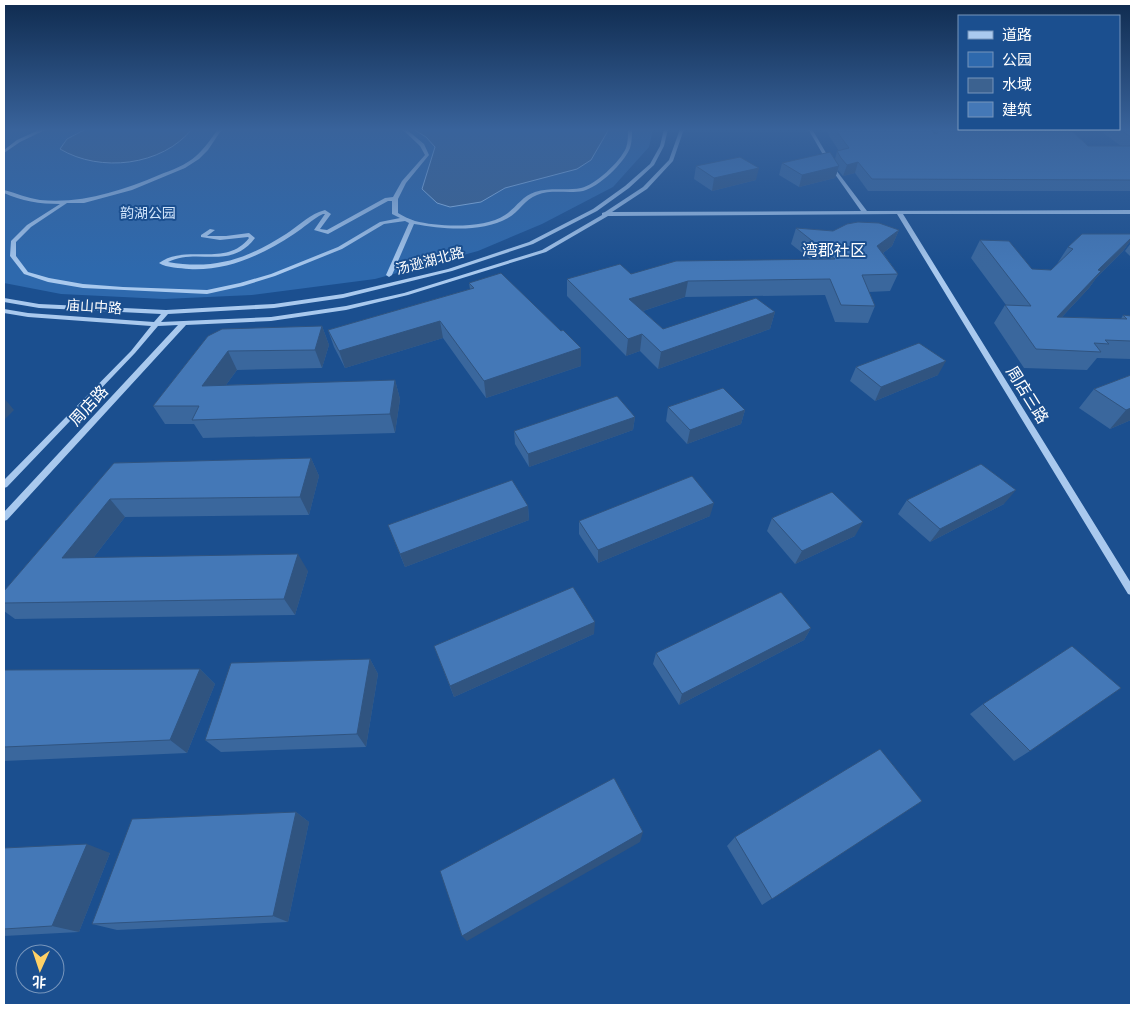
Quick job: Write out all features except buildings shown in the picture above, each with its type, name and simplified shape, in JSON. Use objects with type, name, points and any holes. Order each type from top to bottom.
[{"type":"street","points":[[4,191],[40,201],[84,201],[130,189],[164,176]]},
{"type":"street","points":[[409,176],[395,198],[395,214],[412,222],[433,225],[479,225],[503,218],[513,212],[522,200],[539,192],[581,190],[591,187],[605,176]]},
{"type":"street","name":"汤逊湖北路","points":[[166,312],[274,306],[343,296],[450,270],[531,243],[594,210],[639,176]]},
{"type":"street","name":"汤逊湖北路","points":[[184,323],[272,319],[346,308],[406,294],[544,251],[605,215],[645,188],[656,176]]},
{"type":"street","points":[[838,176],[866,214]]},
{"type":"street","points":[[212,230],[203,236],[216,238],[249,235],[252,238],[250,243],[240,250],[227,254],[212,257],[175,257],[162,263],[183,268],[221,266],[244,260],[261,253],[292,233],[316,213],[325,212],[328,214],[317,230],[328,232],[377,204],[387,199],[395,198]]},
{"type":"street","points":[[66,202],[29,226],[13,242],[12,256],[26,273],[48,280],[83,286],[123,289],[207,292],[240,285],[340,248],[382,223],[405,219]]},
{"type":"street","points":[[594,210],[605,215],[1131,212]]},
{"type":"street","name":"周店三路","points":[[899,213],[1131,591]]},
{"type":"street","points":[[389,275],[412,222]]},
{"type":"street","name":"庙山中路","points":[[4,300],[39,306],[166,312]]},
{"type":"street","name":"庙山中路","points":[[4,311],[28,315],[157,324],[184,323]]},
{"type":"street","name":"周店路","points":[[4,518],[193,311]]},
{"type":"street","points":[[157,324],[166,312]]},
{"type":"street","name":"周店路","points":[[4,485],[133,352],[157,324]]},
{"type":"green space","name":"韵湖公园","points":[[4,176],[623,176],[613,187],[542,224],[478,251],[375,279],[252,295],[164,299],[61,294],[4,283]]},
{"type":"water","points":[[426,176],[550,176],[505,188],[481,202],[450,207],[437,203],[422,189]]},
{"type":"district","name":"湾郡社区","points":[[834,251]]}]
